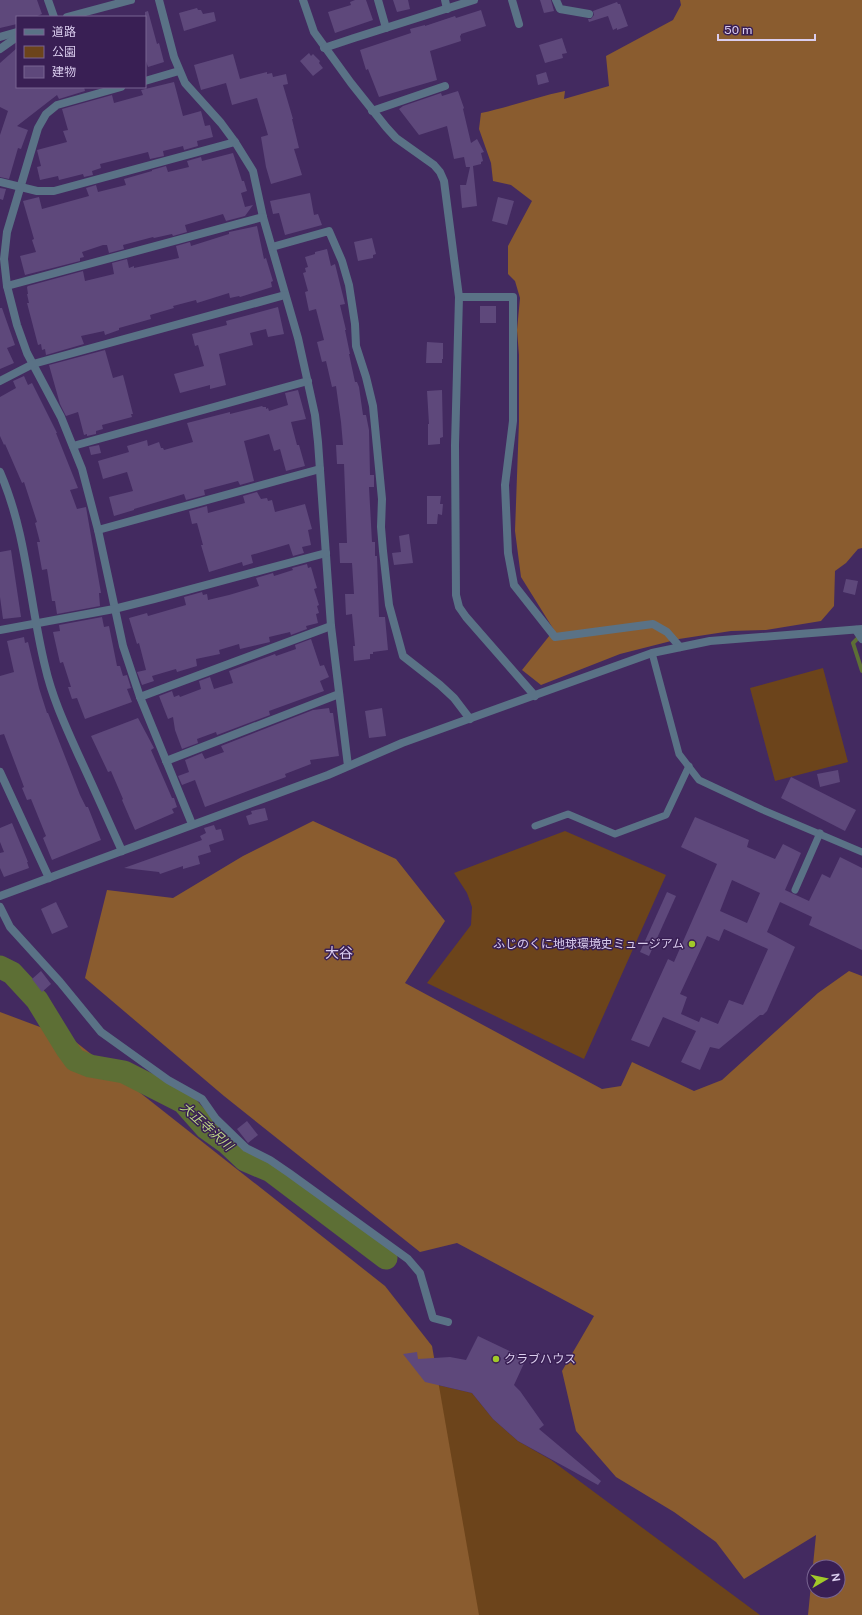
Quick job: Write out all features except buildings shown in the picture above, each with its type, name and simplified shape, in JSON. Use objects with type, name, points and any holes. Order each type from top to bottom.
[{"type":"street","points":[[48,0],[54,16]]},
{"type":"street","points":[[71,16],[131,0]]},
{"type":"street","points":[[159,0],[179,71],[185,83],[213,113],[235,142],[253,171],[263,217],[308,381],[315,414],[331,626],[348,766]]},
{"type":"street","points":[[303,0],[314,32],[324,48],[372,111],[396,138],[430,162],[440,172],[444,181],[459,297],[455,445],[456,595],[459,607],[466,617],[535,696]]},
{"type":"street","points":[[378,0],[386,28]]},
{"type":"street","points":[[445,0],[448,8]]},
{"type":"street","points":[[324,48],[474,0]]},
{"type":"street","points":[[512,0],[519,24]]},
{"type":"street","points":[[556,0],[560,10],[589,14]]},
{"type":"street","points":[[0,37],[16,32]]},
{"type":"street","points":[[0,49],[16,38]]},
{"type":"street","points":[[146,80],[179,71]]},
{"type":"street","points":[[372,111],[445,86]]},
{"type":"street","points":[[117,88],[57,105],[46,114],[38,128],[20,188],[8,232],[4,258],[7,286],[17,325],[27,353],[61,417],[74,446],[91,498],[123,646],[140,697],[192,824]]},
{"type":"street","points":[[0,182],[37,191],[54,191],[235,142]]},
{"type":"street","points":[[7,286],[263,217]]},
{"type":"street","points":[[272,247],[329,231],[342,261],[349,285],[355,324],[356,346],[373,406],[382,499],[381,528],[389,605],[403,656],[454,698],[470,719]]},
{"type":"street","points":[[0,381],[33,364],[285,295]]},
{"type":"street","points":[[459,297],[513,297],[513,421],[505,485],[508,553],[514,585],[555,637],[653,624],[667,632],[680,647]]},
{"type":"street","points":[[74,446],[308,381]]},
{"type":"street","points":[[98,530],[320,469]]},
{"type":"street","points":[[0,472],[6,485],[18,523],[45,667],[56,702],[122,850]]},
{"type":"street","points":[[0,630],[154,599],[326,553]]},
{"type":"street","points":[[140,697],[331,626]]},
{"type":"street","points":[[0,896],[328,775],[396,745],[652,653],[710,641],[859,630],[862,639]]},
{"type":"street","points":[[166,761],[339,694]]},
{"type":"street","points":[[0,772],[49,878]]},
{"type":"street","points":[[0,907],[10,928],[60,982],[101,1032],[168,1080],[202,1099],[216,1119],[246,1148],[270,1160],[290,1173],[408,1259],[420,1273],[433,1318],[448,1322]]},
{"type":"lane","points":[[652,653],[679,754],[699,780],[763,810],[862,852]]},
{"type":"lane","points":[[536,826],[568,814],[615,834],[666,815],[689,766]]},
{"type":"lane","points":[[795,890],[820,833]]},
{"type":"green space","points":[[823,668],[848,762],[775,781],[750,688]]},
{"type":"green space","points":[[565,831],[666,875],[584,1059],[427,983],[471,925],[472,907],[467,893],[454,873]]},
{"type":"green space","points":[[425,1382],[472,1393],[493,1419],[518,1441],[551,1460],[760,1615],[389,1615]]},
{"type":"shaded area","points":[[680,0],[862,0],[862,548],[858,549],[846,563],[835,571],[834,606],[821,621],[766,630],[731,631],[679,639],[620,654],[541,685],[522,670],[554,630],[521,577],[515,531],[519,421],[519,355],[517,330],[520,298],[515,281],[508,274],[508,246],[532,201],[511,185],[493,181],[491,163],[479,129],[481,113],[565,91],[564,99],[609,86],[606,56],[673,20],[681,5]]},
{"type":"shaded area","points":[[313,821],[396,859],[445,921],[405,983],[602,1089],[621,1086],[632,1062],[694,1091],[722,1080],[818,993],[849,971],[862,976],[862,1615],[808,1615],[810,1599],[846,1599],[846,1559],[814,1559],[816,1535],[744,1579],[716,1542],[674,1512],[616,1477],[576,1431],[562,1371],[594,1316],[457,1243],[420,1252],[224,1096],[85,978],[107,890],[173,898],[243,856]]},
{"type":"shaded area","points":[[0,1012],[72,1039],[385,1286],[432,1346],[479,1615],[0,1615]]},
{"type":"waterway","points":[[860,636],[853,643],[862,671]]},
{"type":"waterway","name":"大正寺沢川","points":[[0,967],[12,973],[37,1000],[75,1060],[90,1066],[124,1072],[183,1102],[206,1128],[227,1143],[245,1160],[271,1171],[386,1258]]},
{"type":"place","name":"ふじのくに地球環境史ミュージアム","points":[[692,944]]},
{"type":"place","name":"クラブハウス","points":[[496,1359]]},
{"type":"district","name":"大谷","points":[[339,953]]}]
